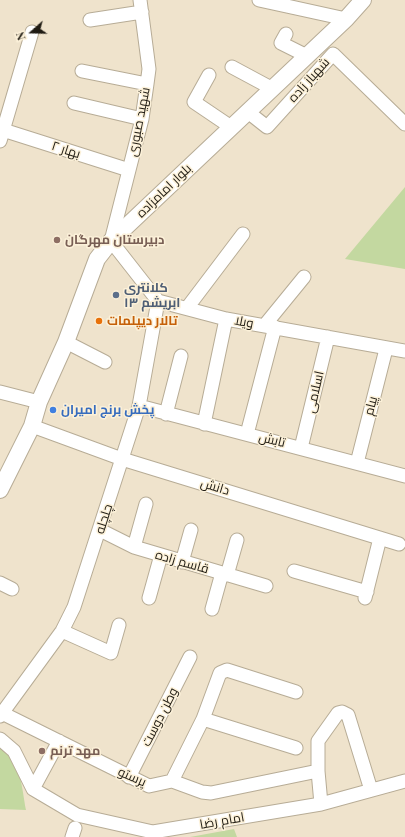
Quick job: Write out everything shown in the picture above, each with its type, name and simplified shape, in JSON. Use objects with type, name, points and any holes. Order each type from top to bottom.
[{"type":"main road","name":"بلوار امامزاده","points":[[0,490],[32,426],[39,402],[66,342],[97,259],[111,241],[273,89],[346,19],[363,0]]},
{"type":"street","points":[[259,0],[346,19]]},
{"type":"street","points":[[90,20],[141,6]]},
{"type":"street","name":"شهید صبوری","points":[[111,241],[142,119],[149,69],[141,6]]},
{"type":"street","points":[[2,136],[32,32]]},
{"type":"street","points":[[284,38],[307,56]]},
{"type":"street","name":"شهباز زاده","points":[[248,112],[267,127],[333,54],[405,124]]},
{"type":"street","points":[[232,67],[273,89]]},
{"type":"street","points":[[82,71],[147,84]]},
{"type":"street","points":[[209,75],[194,102],[231,127]]},
{"type":"street","points":[[74,103],[142,119]]},
{"type":"street","name":"بهار ۲","points":[[2,136],[129,170]]},
{"type":"street","points":[[187,308],[244,234]]},
{"type":"street","points":[[111,241],[158,301]]},
{"type":"street","points":[[247,434],[270,326],[304,277]]},
{"type":"street","name":"ویلا","points":[[158,301],[226,319],[270,326],[386,349],[405,351]]},
{"type":"street","name":"چلچله","points":[[1,715],[62,631],[74,607],[139,406],[158,301]]},
{"type":"street","points":[[204,424],[226,319]]},
{"type":"street","name":"اسلامی","points":[[302,448],[328,337]]},
{"type":"street","points":[[66,342],[105,362]]},
{"type":"street","name":"پیام","points":[[357,463],[386,349]]},
{"type":"street","points":[[166,414],[181,356]]},
{"type":"street","points":[[0,392],[39,402]]},
{"type":"street","name":"تابش","points":[[139,406],[405,476]]},
{"type":"street","name":"دانش","points":[[32,426],[122,459],[399,544]]},
{"type":"street","points":[[134,547],[146,504]]},
{"type":"street","name":"قاسم‌ زاده","points":[[100,530],[134,547],[266,586]]},
{"type":"street","points":[[182,562],[191,530]]},
{"type":"street","points":[[294,571],[366,595],[380,538]]},
{"type":"street","points":[[212,609],[237,540]]},
{"type":"street","points":[[149,598],[161,556]]},
{"type":"street","points":[[0,583],[12,589]]},
{"type":"street","points":[[62,631],[111,653],[119,625]]},
{"type":"street","name":"وطن دوست","points":[[129,777],[190,657]]},
{"type":"street","points":[[296,692],[223,670],[220,673],[203,719],[172,781],[202,792],[211,793],[318,771]]},
{"type":"street","points":[[321,804],[318,771],[319,737],[338,713],[345,712],[348,715],[371,790]]},
{"type":"street","name":"پرستو","points":[[1,715],[59,741],[149,786],[172,781]]},
{"type":"street","points":[[203,719],[296,748]]},
{"type":"street","points":[[0,739],[14,751],[33,789]]},
{"type":"street","points":[[33,789],[59,741]]},
{"type":"street","name":"امام رضا","points":[[33,789],[77,815],[153,832],[321,804],[405,781]]},
{"type":"green space","points":[[405,187],[405,269],[345,259]]},
{"type":"green space","points":[[0,746],[7,752],[16,766],[22,784],[26,810],[0,809]]},
{"type":"green space","points":[[234,829],[237,837],[190,837]]},
{"type":"place","name":"دبیرستان مهرگان","points":[[57,240]]},
{"type":"place","name":"کلانتری ۱۳ ابریشم","points":[[116,295]]},
{"type":"place","name":"تالار دیپلمات","points":[[99,321]]},
{"type":"place","name":"پخش برنج امیران","points":[[53,410]]},
{"type":"place","name":"مهد ترنم","points":[[42,751]]}]
